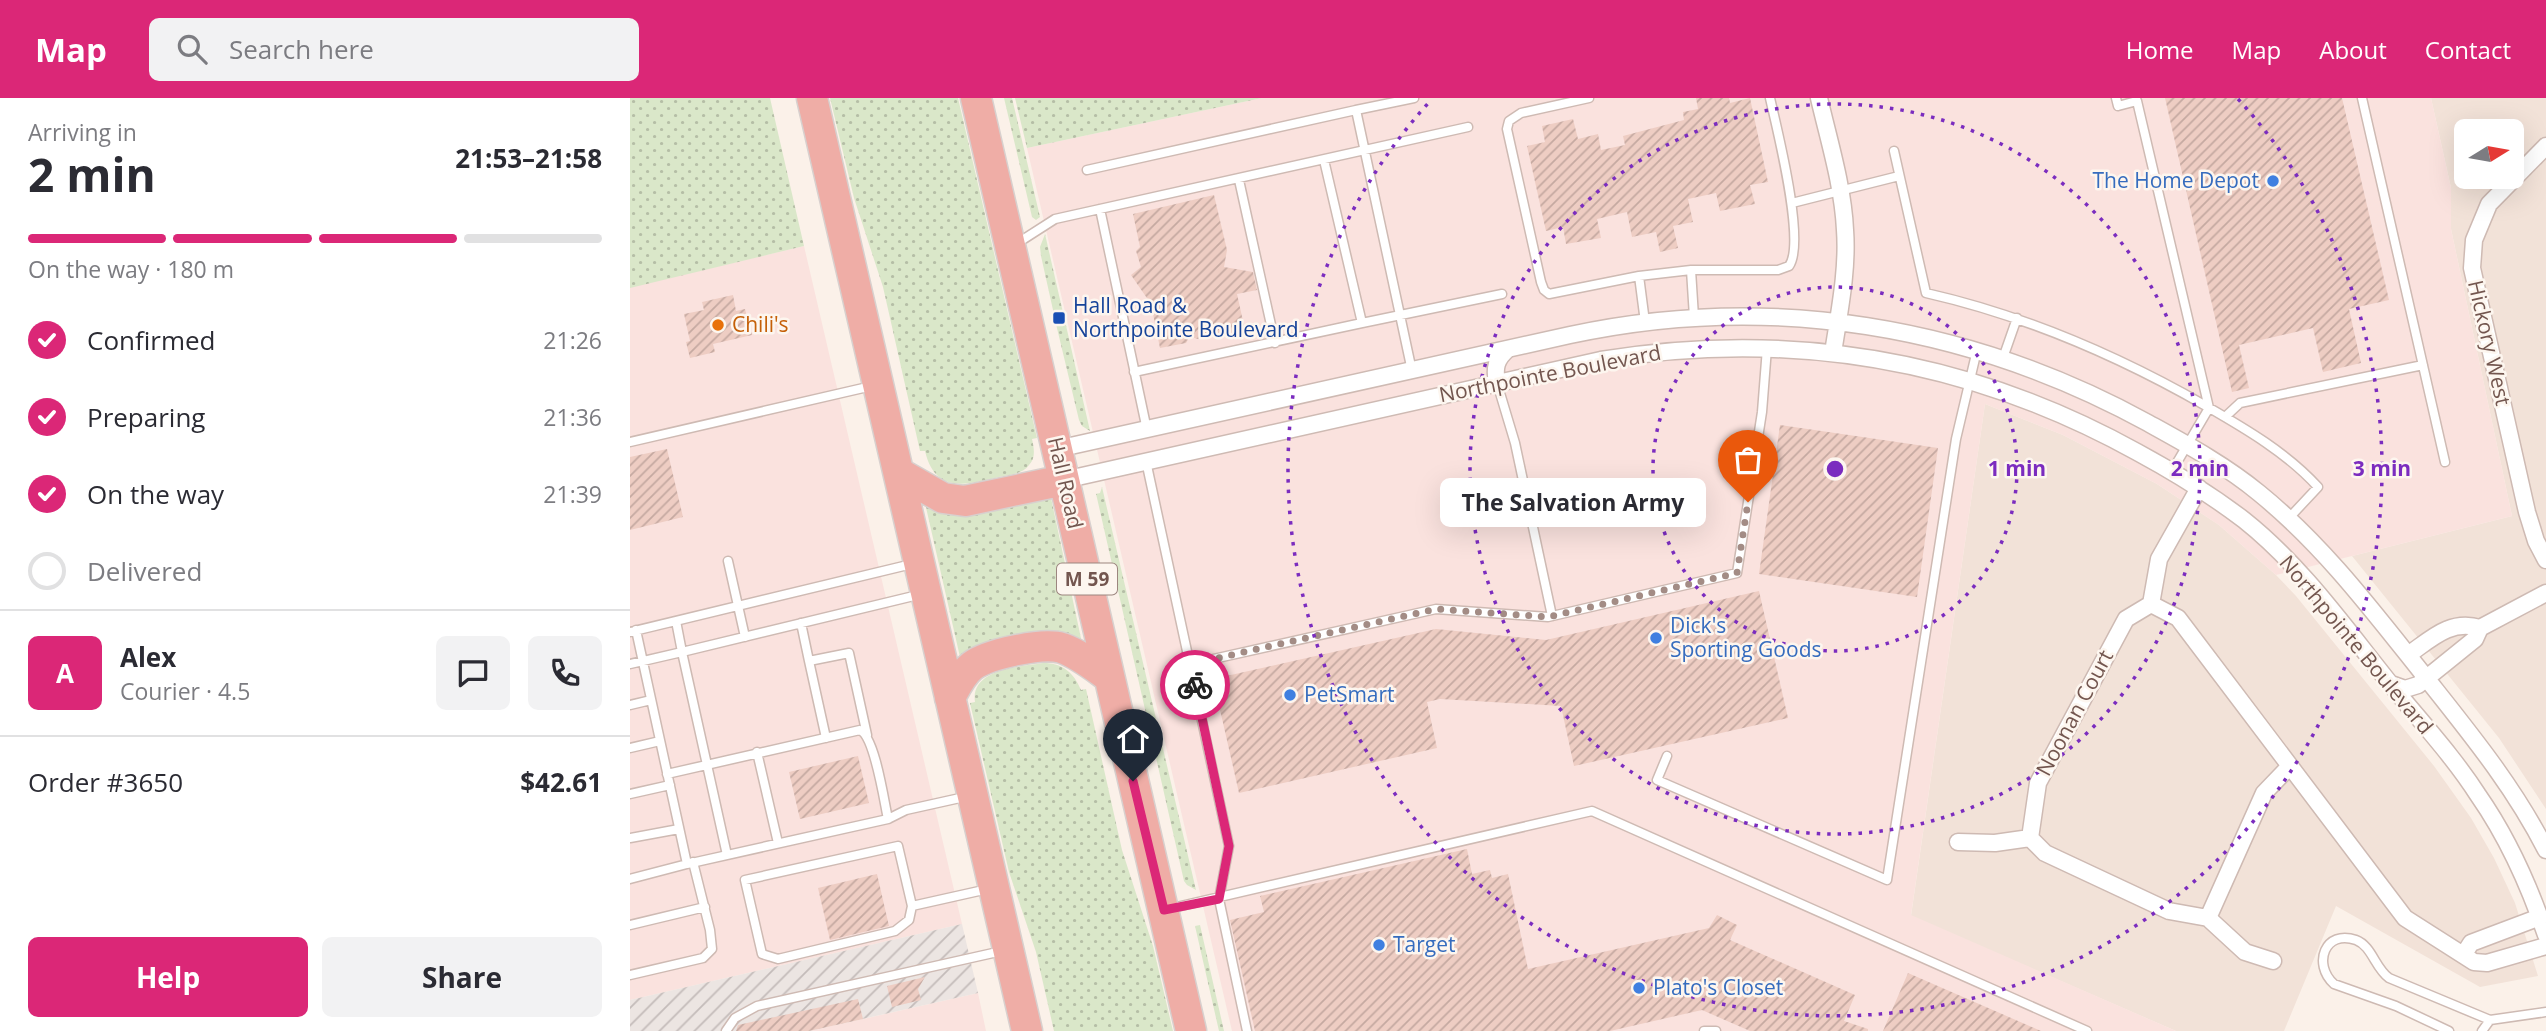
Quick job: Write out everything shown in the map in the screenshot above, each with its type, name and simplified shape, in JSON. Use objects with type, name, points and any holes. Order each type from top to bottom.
[{"type":"highway","points":[[812,98],[1027,1031]]},
{"type":"highway","name":"Hall Road","points":[[976,98],[1192,1031]]},
{"type":"highway","points":[[898,473],[943,498],[965,501],[1064,480]]},
{"type":"highway","points":[[950,698],[974,665],[983,660],[1039,646],[1060,647],[1072,652],[1109,677]]},
{"type":"street","points":[[1819,98],[1840,191],[1846,243],[1833,353]]},
{"type":"street","name":"Hickory West","points":[[2546,146],[2489,204],[2474,240],[2472,268],[2527,512],[2536,541],[2546,560]]},
{"type":"street","name":"Northpointe Boulevard","points":[[1057,449],[1591,330],[1645,322],[1694,317],[1759,317],[1838,322],[1911,333],[1977,350],[2082,389],[2187,444],[2239,478],[2289,518],[2334,564],[2506,781],[2546,850]]},
{"type":"street","name":"Northpointe Boulevard","points":[[1064,480],[1497,383],[1636,355],[1694,348],[1768,347],[1833,353],[1919,367],[2017,395],[2063,414],[2172,471],[2245,521],[2284,557],[2321,597],[2462,772],[2491,814],[2518,862],[2546,935]]},
{"type":"street","points":[[1497,383],[1497,360],[1508,349]]},
{"type":"street","points":[[1258,405],[1265,435]]},
{"type":"street","points":[[2199,488],[2159,559],[2151,604],[2178,618],[2405,918],[2474,962],[2487,963],[2546,946]]},
{"type":"street","points":[[2391,684],[2398,688],[2411,688],[2475,639],[2480,628],[2546,593]]},
{"type":"street","name":"Noonan Court","points":[[2030,838],[2038,783],[2126,619],[2151,604]]},
{"type":"street","points":[[2408,655],[2444,629],[2466,624],[2480,628]]},
{"type":"street","points":[[2208,918],[2264,793],[2290,766]]},
{"type":"street","points":[[1958,842],[1995,843],[2030,838],[2045,853],[2169,911],[2208,918],[2245,952],[2273,961]]},
{"type":"street","points":[[2464,954],[2471,943],[2540,917]]},
{"type":"lane","points":[[1087,170],[1414,98]]},
{"type":"lane","points":[[1589,98],[1521,113],[1509,121],[1507,129],[1541,282],[1549,294],[1639,276],[1691,270],[1777,270],[1789,266],[1793,256],[1792,203],[1770,98]]},
{"type":"lane","points":[[2116,98],[2118,106],[2137,102],[2209,408],[2172,471]]},
{"type":"lane","points":[[2362,98],[2445,462]]},
{"type":"lane","points":[[1356,110],[1412,371]]},
{"type":"lane","points":[[1011,248],[1055,219],[1468,127]]},
{"type":"lane","points":[[1894,152],[1926,293],[2017,318],[2110,355],[2225,417],[2282,454],[2318,488],[2289,518]]},
{"type":"lane","points":[[1324,160],[1362,323]]},
{"type":"lane","points":[[1792,203],[1899,177]]},
{"type":"lane","points":[[1239,180],[1275,342]]},
{"type":"lane","points":[[1100,209],[1147,430]]},
{"type":"lane","points":[[1691,270],[1694,317]]},
{"type":"lane","points":[[1639,276],[1645,322]]},
{"type":"lane","points":[[1134,372],[1502,294]]},
{"type":"lane","points":[[2003,358],[2017,318]]},
{"type":"lane","points":[[1191,664],[1436,609],[1552,616],[1737,573],[1762,412],[1768,347]]},
{"type":"lane","points":[[1667,756],[1657,780],[1887,880],[1955,439],[1977,350]]},
{"type":"lane","points":[[2225,417],[2240,403],[2423,365]]},
{"type":"lane","points":[[1497,383],[1515,443],[1552,616]]},
{"type":"lane","points":[[630,442],[878,385]]},
{"type":"lane","points":[[1146,461],[1229,846],[1219,899],[1247,1031]]},
{"type":"lane","points":[[728,561],[745,637]]},
{"type":"lane","points":[[630,975],[703,958],[712,948],[705,906],[679,829],[643,661],[633,631],[919,562]]},
{"type":"lane","points":[[630,664],[926,593]]},
{"type":"lane","points":[[676,621],[727,855]]},
{"type":"lane","points":[[801,623],[826,738]]},
{"type":"lane","points":[[809,661],[849,653],[888,819]]},
{"type":"lane","points":[[630,705],[651,700]]},
{"type":"lane","points":[[667,774],[860,730],[867,736]]},
{"type":"lane","points":[[630,748],[660,741]]},
{"type":"lane","points":[[757,752],[778,843]]},
{"type":"lane","points":[[630,794],[670,785]]},
{"type":"lane","points":[[630,879],[888,819],[906,810],[972,795]]},
{"type":"lane","points":[[1164,910],[1592,811],[2087,1031]]},
{"type":"lane","points":[[630,838],[679,829]]},
{"type":"lane","points":[[898,846],[912,906],[909,920],[895,931],[778,959],[762,954],[745,880],[898,846]]},
{"type":"lane","points":[[912,906],[994,888]]},
{"type":"lane","points":[[630,925],[705,906]]},
{"type":"lane","points":[[2449,1031],[2396,1006],[2334,984],[2327,978],[2323,968],[2322,958],[2326,949],[2332,942],[2342,938],[2358,941],[2365,945],[2380,971],[2389,978],[2490,1020],[2546,1012]]},
{"type":"lane","points":[[726,1031],[735,1018],[757,1006],[1008,949]]},
{"type":"lane","points":[[2482,1031],[2490,1020]]},
{"type":"lane","points":[[1704,1031],[1716,1031]]},
{"type":"shaded area","points":[[1262,98],[2431,98],[2451,188],[2451,229],[2512,516],[2276,575],[2219,525],[2157,484],[2063,435],[1985,404],[1911,915],[2176,1031],[1232,1031],[1027,148]]},
{"type":"shaded area","points":[[2431,98],[2546,98],[2546,809],[2499,738],[2352,556],[2512,516],[2451,229],[2451,188]]},
{"type":"shaded area","points":[[804,246],[962,924],[630,1000],[630,287]]},
{"type":"shaded area","points":[[1985,404],[2063,435],[2157,484],[2219,525],[2276,575],[2434,766],[2471,818],[2515,903],[2538,976],[2480,987],[2336,906],[2284,1031],[2176,1031],[1911,916]]},
{"type":"shaded area","points":[[962,924],[978,993],[809,1031],[630,1031],[630,1000]]},
{"type":"shaded area","points":[[978,993],[986,1031],[809,1031],[863,1019]]},
{"type":"green space","points":[[630,98],[770,98],[804,246],[630,288]]},
{"type":"green space","points":[[830,98],[958,98],[1037,438],[1032,439],[1033,459],[1023,470],[975,482],[953,483],[936,474],[925,451],[920,451],[883,287],[854,198]]},
{"type":"green space","points":[[1004,98],[1012,98],[1040,217],[1036,220],[1032,217]]},
{"type":"green space","points":[[1015,98],[1262,98],[1027,148]]},
{"type":"green space","points":[[1045,234],[1064,317],[1055,319],[1041,256],[1040,247]]},
{"type":"green space","points":[[1065,321],[1090,431],[1082,426],[1079,420],[1056,324]]},
{"type":"green space","points":[[1102,487],[1196,890],[1184,881],[1096,494],[1100,493]]},
{"type":"green space","points":[[1051,498],[1082,643],[960,657],[925,503]]},
{"type":"green space","points":[[1043,663],[1062,667],[1071,674],[1081,690],[1086,689],[1122,850],[1153,946],[1173,1031],[1054,1031],[1036,952],[1009,872],[970,703],[975,702],[980,683],[988,676],[1010,668]]},
{"type":"green space","points":[[1200,925],[1224,1031],[1219,1031],[1195,926]]},
{"type":"building","points":[[1696,98],[1729,98],[1730,103],[1750,98],[1768,182],[1750,185],[1755,204],[1720,211],[1716,193],[1688,199],[1693,222],[1673,226],[1678,248],[1660,252],[1656,232],[1632,237],[1627,212],[1597,219],[1601,238],[1566,244],[1563,227],[1546,231],[1527,146],[1545,142],[1542,126],[1573,119],[1578,139],[1598,134],[1601,150],[1625,145],[1623,136],[1684,120],[1683,112],[1698,109]]},
{"type":"building","name":"The Home Depot","points":[[2165,98],[2342,98],[2389,300],[2349,309],[2361,363],[2323,372],[2313,328],[2239,345],[2249,388],[2232,392]]},
{"type":"building","points":[[1214,195],[1227,250],[1224,267],[1253,272],[1257,290],[1237,294],[1245,330],[1220,336],[1210,331],[1207,337],[1197,339],[1190,336],[1186,343],[1160,348],[1151,304],[1131,275],[1141,267],[1136,251],[1140,247],[1133,214]]},
{"type":"building","name":"Chili's","points":[[733,295],[736,311],[745,309],[752,335],[713,344],[715,352],[690,358],[686,342],[690,341],[684,314],[704,310],[702,302]]},
{"type":"building","points":[[1780,425],[1938,448],[1917,597],[1759,574]]},
{"type":"building","points":[[667,449],[683,517],[630,530],[630,457]]},
{"type":"building","points":[[1759,591],[1788,718],[1574,766],[1561,706],[1440,699],[1427,702],[1437,748],[1239,793],[1213,679],[1436,629],[1546,640]]},
{"type":"building","points":[[858,756],[869,803],[800,819],[789,772]]},
{"type":"building","name":"Target","points":[[1467,849],[1472,874],[1490,870],[1492,878],[1508,874],[1528,969],[1709,928],[1717,915],[1737,925],[1730,940],[1855,995],[1844,1021],[1868,1031],[1750,1031],[1702,1010],[1610,1031],[1255,1031],[1230,920],[1264,912],[1260,896]]},
{"type":"building","points":[[877,874],[889,926],[830,940],[818,888]]},
{"type":"building","points":[[1908,973],[2041,1031],[1883,1031]]},
{"type":"building","points":[[925,977],[918,989],[921,1000],[892,1007],[887,986]]},
{"type":"building","points":[[858,999],[863,1019],[809,1031],[736,1031],[738,1025]]},
{"type":"way so far","points":[[1195,685],[1191,664],[1436,609],[1548,617],[1737,573],[1748,502]]},
{"type":"place","name":"The Home Depot","points":[[2273,181]]},
{"type":"place","name":"Hall Road & Northpointe Boulevard","points":[[1059,318]]},
{"type":"place","name":"Chili's","points":[[718,325]]},
{"type":"place","name":"The Salvation Army","points":[[1748,502]]},
{"type":"place","name":"Dick's Sporting Goods","points":[[1656,638]]},
{"type":"place","name":"PetSmart","points":[[1290,695]]},
{"type":"place","name":"Target","points":[[1379,945]]},
{"type":"place","name":"Plato's Closet","points":[[1639,988]]},
{"type":"route","points":[[1133,781],[1164,910],[1219,899],[1229,846],[1195,685]]}]
